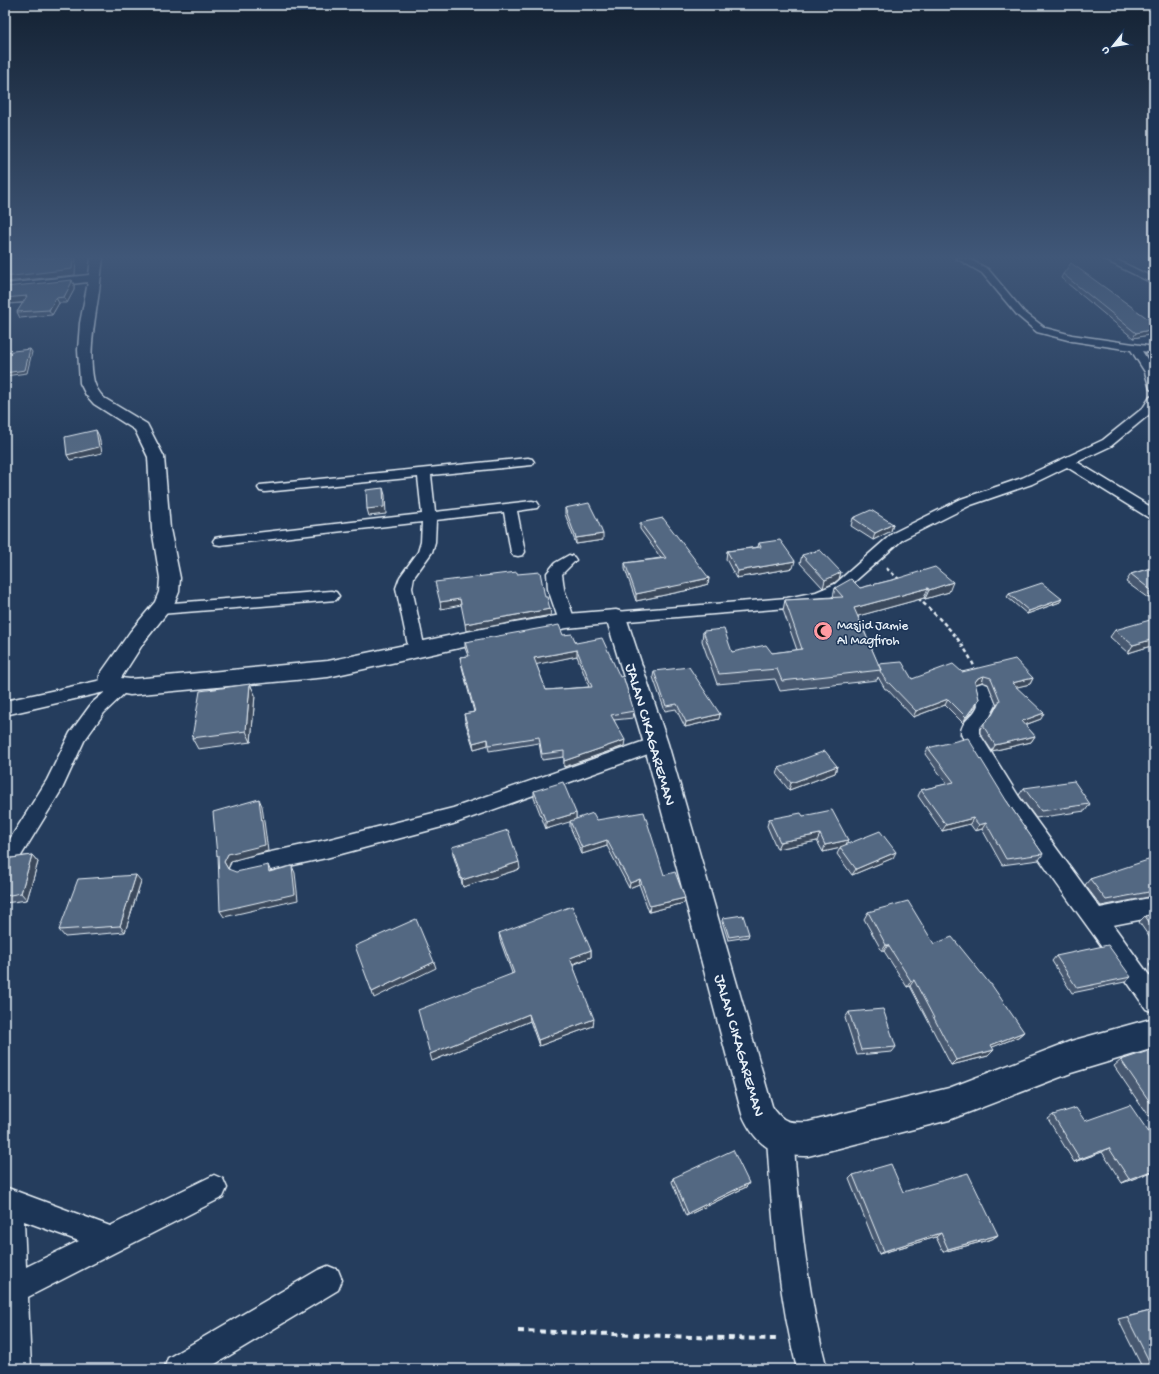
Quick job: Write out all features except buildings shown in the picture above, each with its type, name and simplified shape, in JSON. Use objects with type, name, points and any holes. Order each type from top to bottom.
[{"type":"street","points":[[87,322],[85,350],[87,383],[93,395],[99,401],[141,427],[156,457],[162,528],[170,578],[169,592],[164,604],[137,637],[110,677],[117,685]]},
{"type":"street","points":[[1031,322],[1041,330],[1066,337],[1154,350]]},
{"type":"street","points":[[1135,348],[1150,372],[1154,387]]},
{"type":"street","points":[[5,708],[117,685],[145,686],[328,669],[567,621],[787,603],[820,596],[840,587],[898,536],[959,506],[1027,482],[1114,439],[1148,410],[1154,399]]},
{"type":"street","points":[[265,488],[528,462]]},
{"type":"street","points":[[1068,462],[1154,515]]},
{"type":"street","points":[[417,650],[404,588],[407,577],[425,552],[429,533],[429,517],[424,472]]},
{"type":"street","points":[[220,541],[532,505]]},
{"type":"street","points":[[510,507],[518,552]]},
{"type":"street","points":[[567,621],[556,589],[554,572],[569,560]]},
{"type":"street","points":[[160,609],[331,596]]},
{"type":"street","name":"JALAN CIKAGAREMAN","points":[[616,617],[656,744],[758,1114],[766,1127],[780,1138]]},
{"type":"street","points":[[12,853],[54,784],[76,738],[117,685]]},
{"type":"street","points":[[982,689],[987,705],[983,714],[972,722],[969,728],[970,734],[1020,816],[1154,1001]]},
{"type":"street","points":[[239,868],[326,849],[453,816],[656,744]]},
{"type":"street","points":[[1096,920],[1154,907]]},
{"type":"street","points":[[812,1369],[804,1339],[787,1230],[780,1138],[794,1140],[808,1139],[949,1104],[1071,1057],[1154,1033]]},
{"type":"street","points":[[13,1289],[214,1188]]},
{"type":"street","points":[[16,1369],[8,1202],[112,1240]]},
{"type":"street","points":[[179,1369],[328,1280]]},
{"type":"path","points":[[874,557],[905,585]]},
{"type":"path","points":[[916,596],[955,635],[973,661],[982,689]]},
{"type":"path","points":[[518,1331],[607,1333],[688,1338],[804,1339]]},
{"type":"place","name":"Masjid Jamie Al Magfiroh","points":[[823,631]]}]
